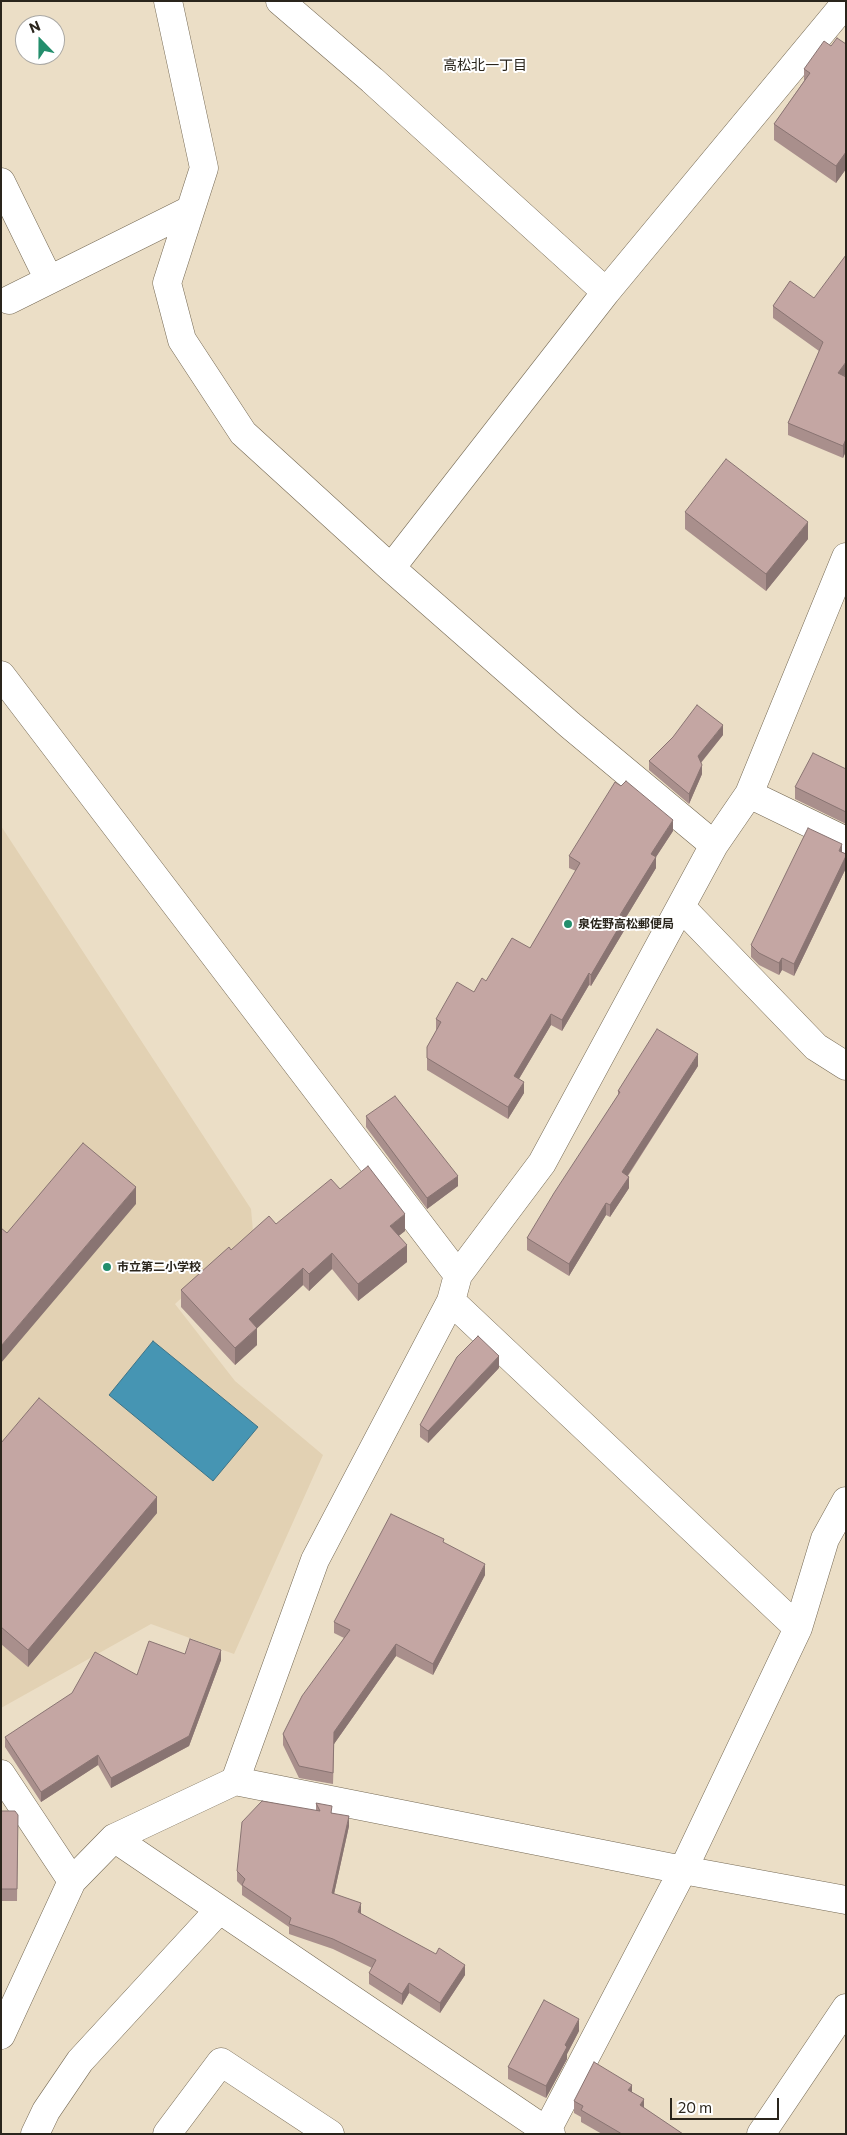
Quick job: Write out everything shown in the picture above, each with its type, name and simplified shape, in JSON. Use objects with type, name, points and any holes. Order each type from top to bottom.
[{"type":"street","points":[[168,1],[204,168],[167,283],[182,340],[243,434],[391,568],[570,725],[714,845]]},
{"type":"street","points":[[280,1],[372,80],[606,292]]},
{"type":"street","points":[[391,568],[606,292],[843,4]]},
{"type":"street","points":[[1,182],[49,280]]},
{"type":"street","points":[[9,300],[190,210]]},
{"type":"street","points":[[235,1781],[315,1560],[451,1301],[458,1275],[542,1163],[714,845],[749,794],[846,557]]},
{"type":"street","points":[[1,674],[458,1275]]},
{"type":"street","points":[[749,794],[846,842]]},
{"type":"street","points":[[681,907],[816,1047],[846,1066]]},
{"type":"street","points":[[451,1301],[798,1628]]},
{"type":"street","points":[[114,1838],[547,2133],[683,1870],[798,1628],[826,1539],[846,1501]]},
{"type":"street","points":[[1,1774],[72,1881]]},
{"type":"street","points":[[1,2035],[72,1881],[114,1838],[235,1781],[683,1870],[846,1900]]},
{"type":"street","points":[[35,2134],[46,2111],[80,2060],[219,1910]]},
{"type":"street","points":[[761,2134],[846,2008]]},
{"type":"street","points":[[167,2134],[221,2062],[330,2134]]},
{"type":"shaded area","name":"市立第二小学校","points":[[1,826],[251,1209],[253,1231],[175,1304],[235,1381],[323,1455],[234,1654],[151,1624],[1,1708]]},
{"type":"water","points":[[153,1341],[258,1427],[213,1481],[109,1395]]},
{"type":"building","points":[[837,38],[846,44],[846,152],[836,166],[774,124],[810,73],[804,69],[824,41],[831,46]]},
{"type":"building","points":[[846,255],[846,362],[838,373],[846,377],[846,439],[843,446],[788,423],[823,342],[773,306],[790,281],[814,298]]},
{"type":"building","points":[[726,459],[808,522],[766,574],[685,512]]},
{"type":"building","points":[[697,705],[723,725],[698,756],[702,765],[689,794],[649,761],[673,737]]},
{"type":"building","points":[[813,753],[846,769],[846,812],[795,787]]},
{"type":"building","points":[[626,781],[673,820],[651,854],[656,857],[620,915],[625,917],[591,975],[589,973],[562,1020],[551,1014],[514,1076],[524,1082],[508,1107],[427,1058],[427,1047],[441,1022],[436,1019],[457,982],[474,992],[482,978],[486,981],[512,938],[530,948],[580,863],[569,856],[615,782],[621,786]]},
{"type":"building","points":[[808,828],[842,844],[839,851],[846,854],[846,856],[794,964],[782,958],[779,963],[759,953],[751,945]]},
{"type":"building","points":[[657,1029],[698,1054],[622,1172],[629,1177],[610,1205],[606,1203],[569,1264],[527,1238],[620,1092],[618,1091]]},
{"type":"building","points":[[395,1096],[458,1176],[427,1198],[366,1116]]},
{"type":"building","points":[[83,1143],[136,1187],[1,1346],[1,1228],[7,1233]]},
{"type":"building","points":[[368,1166],[405,1214],[390,1226],[407,1245],[358,1284],[332,1253],[309,1274],[303,1268],[249,1319],[257,1328],[235,1348],[181,1290],[229,1247],[231,1250],[269,1216],[276,1224],[331,1179],[340,1189]]},
{"type":"building","points":[[478,1336],[499,1356],[428,1431],[420,1425],[457,1357]]},
{"type":"building","points":[[39,1398],[157,1497],[28,1650],[1,1627],[1,1443]]},
{"type":"building","points":[[391,1514],[444,1539],[443,1542],[485,1564],[433,1664],[396,1644],[334,1732],[333,1773],[299,1766],[283,1734],[302,1696],[350,1630],[334,1622]]},
{"type":"building","points":[[190,1639],[221,1650],[189,1736],[111,1778],[98,1755],[41,1792],[5,1737],[72,1693],[95,1652],[137,1675],[149,1641],[185,1654]]},
{"type":"building","points":[[262,1801],[320,1811],[316,1803],[332,1806],[331,1813],[349,1816],[332,1893],[361,1903],[358,1912],[436,1954],[439,1948],[465,1965],[440,2003],[409,1983],[402,1994],[369,1973],[376,1960],[333,1939],[289,1924],[291,1918],[242,1885],[245,1879],[237,1871],[242,1822]]},
{"type":"building","points":[[1,1811],[15,1811],[18,1815],[17,1889],[1,1889]]},
{"type":"building","points":[[544,2000],[579,2019],[565,2045],[567,2047],[546,2086],[508,2067]]},
{"type":"building","points":[[594,2062],[632,2085],[628,2090],[644,2099],[640,2105],[683,2134],[622,2134],[581,2110],[583,2106],[574,2101]]},
{"type":"place","name":"泉佐野高松郵便局","points":[[568,924]]},
{"type":"place","name":"市立第二小学校","points":[[107,1267]]},
{"type":"district","name":"高松北一丁目","points":[[485,65]]}]
